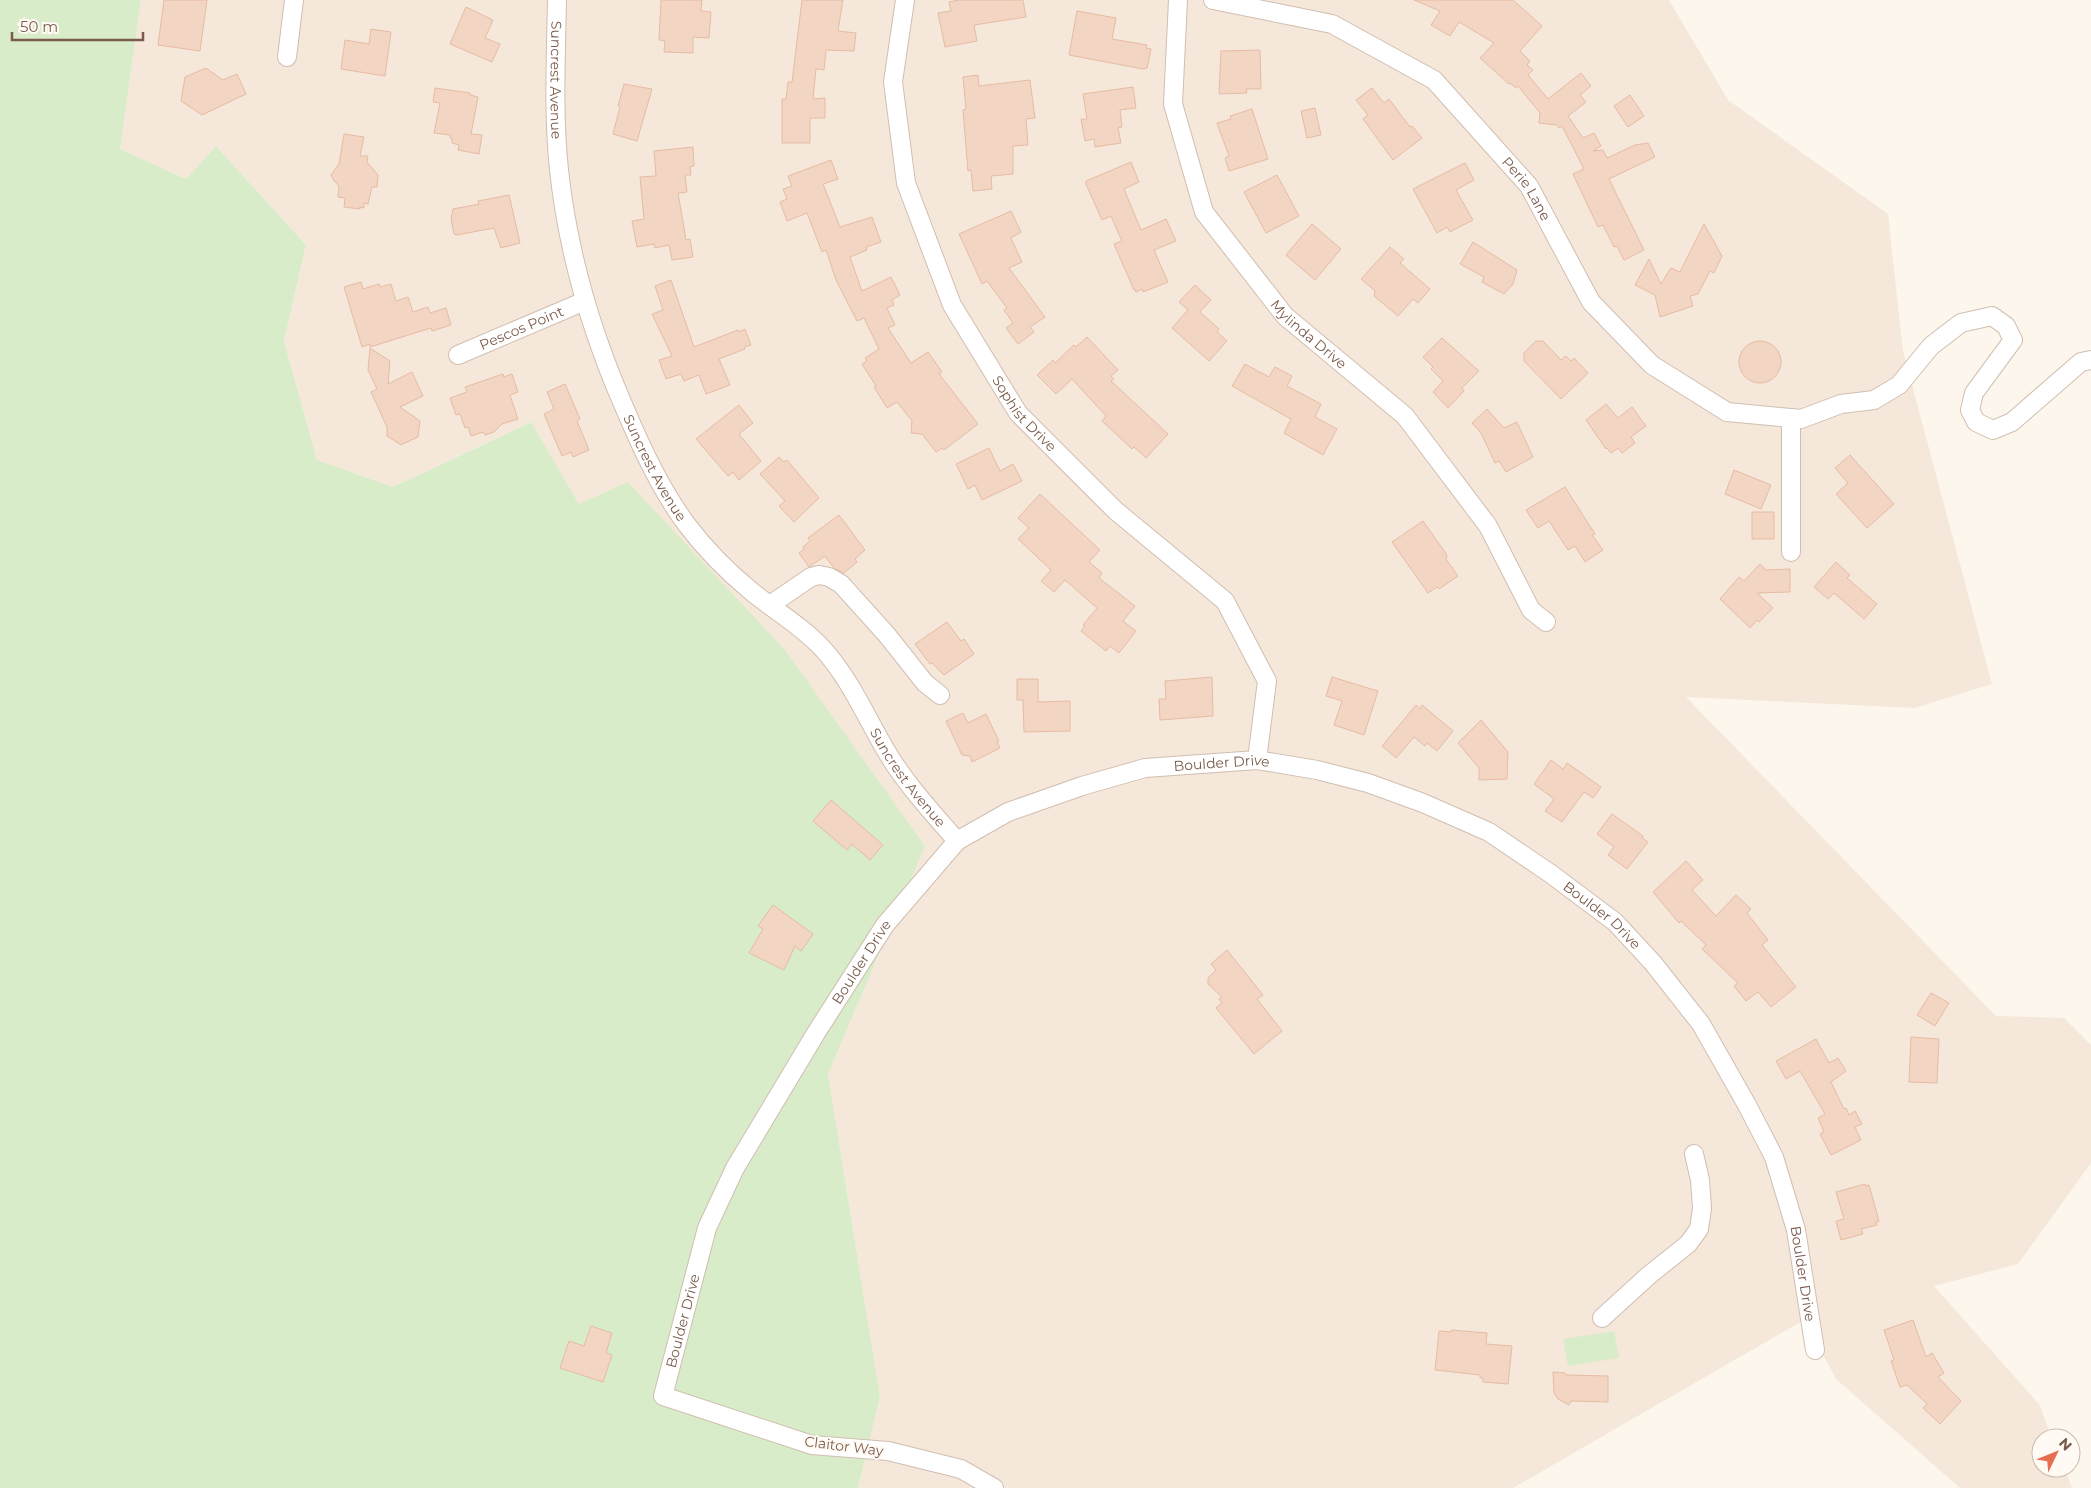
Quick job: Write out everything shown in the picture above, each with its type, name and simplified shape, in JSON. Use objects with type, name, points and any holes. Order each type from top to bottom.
[{"type":"street","points":[[287,57],[294,0]]},
{"type":"street","name":"Suncrest Avenue","points":[[557,0],[555,95],[559,171],[569,233],[585,301],[606,367],[637,438],[663,489],[687,525],[720,563],[753,592],[789,618],[824,650],[855,693],[885,750],[916,794],[956,841]]},
{"type":"street","name":"Sophist Drive","points":[[905,0],[892,82],[906,183],[952,305],[1018,413],[1116,511],[1225,601],[1267,681],[1257,760]]},
{"type":"street","name":"Mylinda Drive","points":[[1178,0],[1173,104],[1204,212],[1284,316],[1405,416],[1488,526],[1531,610],[1546,622]]},
{"type":"street","name":"Perie Lane","points":[[1214,0],[1332,24],[1434,80],[1529,186],[1591,302],[1652,365],[1727,412],[1796,419]]},
{"type":"street","name":"Pescos Point","points":[[458,355],[585,301]]},
{"type":"street","points":[[1791,552],[1796,419],[1841,404],[1874,400],[1899,385],[1932,346],[1961,323],[1992,316],[2006,326],[2013,340],[1974,393],[1970,410],[1976,422],[1993,430],[2012,422],[2081,362],[2091,360]]},
{"type":"street","points":[[770,605],[811,577],[819,575],[829,577],[841,584],[887,635],[925,683],[940,694]]},
{"type":"street","name":"Boulder Drive","points":[[663,1396],[706,1228],[735,1168],[816,1033],[885,925],[956,841],[1008,812],[1082,786],[1146,768],[1257,760],[1317,770],[1368,783],[1423,803],[1489,832],[1551,874],[1614,922],[1640,950],[1701,1024],[1774,1157],[1796,1230],[1816,1350]]},
{"type":"street","points":[[1602,1318],[1641,1282],[1688,1244],[1699,1229],[1702,1208],[1700,1180],[1694,1154]]},
{"type":"street","name":"Claitor Way","points":[[663,1396],[812,1445],[888,1451],[962,1469],[994,1488]]},
{"type":"shaded area","points":[[141,0],[1669,0],[1728,100],[1888,214],[1903,351],[1992,684],[1915,708],[1686,697],[1996,1016],[2064,1018],[2091,1045],[2091,1163],[2018,1264],[1934,1286],[2039,1404],[2048,1428],[2031,1428],[2031,1478],[2068,1478],[2072,1488],[1960,1488],[1836,1379],[1804,1320],[1513,1488],[858,1488],[880,1397],[828,1074],[925,846],[579,504],[530,422],[393,487],[317,460],[284,341],[306,245],[216,146],[186,179],[120,149]]},
{"type":"green space","points":[[0,0],[141,0],[120,149],[186,179],[216,146],[306,245],[284,341],[317,460],[393,487],[531,422],[579,504],[628,482],[785,650],[925,846],[828,1074],[880,1397],[858,1488],[0,1488]]},
{"type":"green space","points":[[1614,1331],[1619,1358],[1568,1366],[1563,1339]]},
{"type":"building","points":[[164,0],[207,0],[200,51],[158,45]]},
{"type":"building","points":[[661,0],[702,0],[701,11],[711,12],[709,38],[693,37],[693,53],[664,52],[665,41],[659,40]]},
{"type":"building","points":[[802,0],[843,0],[838,31],[856,33],[854,51],[826,50],[824,70],[816,69],[813,99],[825,98],[825,118],[810,118],[810,143],[782,143],[782,99],[786,99],[788,82],[792,82]]},
{"type":"building","points":[[958,0],[1023,0],[1026,17],[974,25],[977,41],[945,47],[938,13],[951,11],[949,2]]},
{"type":"building","points":[[1414,0],[1513,0],[1542,26],[1520,51],[1530,61],[1527,65],[1533,70],[1528,75],[1548,99],[1581,73],[1591,86],[1580,95],[1586,102],[1568,116],[1583,138],[1594,133],[1601,146],[1593,151],[1603,150],[1607,158],[1635,145],[1648,143],[1655,157],[1609,179],[1644,250],[1624,260],[1617,246],[1614,247],[1603,225],[1598,227],[1573,174],[1584,169],[1562,126],[1559,128],[1557,125],[1539,123],[1540,113],[1518,86],[1516,88],[1509,84],[1480,58],[1494,43],[1459,22],[1450,36],[1431,25],[1440,11]]},
{"type":"building","points":[[466,7],[493,20],[485,38],[500,44],[492,62],[450,44]]},
{"type":"building","points":[[1077,11],[1116,18],[1112,39],[1147,45],[1146,48],[1151,49],[1147,68],[1143,69],[1069,55]]},
{"type":"building","points":[[371,29],[391,32],[385,76],[341,69],[345,40],[369,44]]},
{"type":"building","points":[[1260,50],[1261,89],[1246,89],[1247,93],[1219,94],[1221,51]]},
{"type":"building","points":[[206,68],[223,80],[237,74],[246,94],[202,115],[181,101],[185,77]]},
{"type":"building","points":[[978,75],[979,86],[1030,80],[1035,118],[1026,119],[1028,145],[1013,146],[1013,174],[991,176],[992,189],[973,191],[971,170],[968,171],[963,110],[966,109],[963,77]]},
{"type":"building","points":[[624,84],[652,89],[637,141],[613,134]]},
{"type":"building","points":[[1133,87],[1136,108],[1120,110],[1122,127],[1118,128],[1121,143],[1095,147],[1094,139],[1085,141],[1081,119],[1087,119],[1083,94]]},
{"type":"building","points":[[435,88],[470,93],[470,95],[478,97],[471,134],[482,135],[479,154],[458,150],[459,145],[452,143],[450,135],[434,133],[440,103],[433,102]]},
{"type":"building","points":[[1372,88],[1384,103],[1389,99],[1410,127],[1412,126],[1422,138],[1393,160],[1363,119],[1368,115],[1356,100]]},
{"type":"building","points":[[1630,95],[1644,116],[1628,127],[1614,106]]},
{"type":"building","points":[[1315,108],[1321,135],[1307,138],[1301,111]]},
{"type":"building","points":[[1252,109],[1268,159],[1229,171],[1225,158],[1229,156],[1217,123],[1231,119],[1230,116]]},
{"type":"building","points":[[344,134],[364,137],[360,156],[368,156],[367,162],[378,175],[377,187],[372,187],[368,204],[364,203],[364,208],[360,207],[360,209],[344,207],[345,198],[338,197],[339,186],[331,175],[339,164]]},
{"type":"building","points":[[693,147],[694,166],[690,167],[691,175],[685,175],[687,192],[678,193],[686,240],[690,239],[693,257],[672,260],[669,245],[655,248],[654,244],[637,247],[632,221],[644,219],[640,177],[656,176],[654,151]]},
{"type":"building","points":[[831,160],[838,179],[823,184],[840,227],[872,217],[881,242],[866,247],[867,250],[850,257],[862,291],[891,277],[900,295],[892,300],[894,305],[887,308],[895,325],[888,328],[911,363],[928,352],[942,372],[939,374],[978,424],[944,450],[942,448],[936,452],[922,434],[911,433],[912,421],[897,402],[887,408],[862,364],[867,361],[865,358],[879,349],[864,318],[857,321],[836,280],[826,250],[822,252],[807,213],[787,221],[780,202],[787,199],[783,189],[792,186],[788,176]]},
{"type":"building","points":[[1131,162],[1139,182],[1124,189],[1141,230],[1166,219],[1176,241],[1154,250],[1168,282],[1143,292],[1142,289],[1136,292],[1134,290],[1114,244],[1122,241],[1111,216],[1102,220],[1086,184],[1086,181]]},
{"type":"building","points":[[1465,163],[1474,180],[1456,190],[1473,220],[1450,232],[1447,227],[1437,233],[1413,189]]},
{"type":"building","points":[[1277,175],[1299,216],[1266,233],[1244,192]]},
{"type":"building","points":[[509,195],[520,243],[501,248],[494,228],[454,234],[451,219],[453,209],[479,204],[478,201]]},
{"type":"building","points":[[1011,211],[1021,232],[1011,238],[1022,262],[1009,268],[1045,317],[1030,327],[1034,332],[1018,344],[1006,328],[1013,323],[1004,310],[1007,308],[987,281],[982,284],[959,234]]},
{"type":"building","points":[[1312,224],[1341,249],[1315,280],[1286,255]]},
{"type":"building","points":[[1704,224],[1722,256],[1714,273],[1710,271],[1698,294],[1690,296],[1693,306],[1660,317],[1655,295],[1635,285],[1649,259],[1661,284],[1671,268],[1680,272]]},
{"type":"building","points":[[1473,242],[1517,270],[1513,284],[1504,294],[1482,282],[1484,277],[1460,264]]},
{"type":"building","points":[[1390,247],[1404,259],[1400,263],[1430,289],[1418,303],[1413,299],[1398,316],[1374,296],[1375,291],[1361,279]]},
{"type":"building","points":[[671,280],[694,347],[745,329],[751,345],[719,359],[730,385],[706,394],[699,375],[684,381],[681,374],[666,379],[659,360],[672,356],[652,314],[663,310],[655,286]]},
{"type":"building","points":[[361,282],[363,289],[379,284],[380,287],[391,284],[396,301],[408,297],[413,312],[428,307],[430,313],[446,308],[451,325],[432,331],[431,328],[370,347],[370,344],[362,347],[344,287]]},
{"type":"building","points":[[1195,285],[1211,300],[1200,312],[1219,329],[1217,332],[1227,341],[1209,361],[1172,328],[1188,310],[1179,302]]},
{"type":"building","points":[[1087,337],[1118,370],[1111,376],[1114,379],[1111,381],[1168,434],[1146,458],[1134,447],[1132,449],[1102,421],[1106,416],[1072,379],[1056,394],[1037,375],[1053,360],[1055,363],[1074,345],[1076,347]]},
{"type":"building","points":[[1442,338],[1479,371],[1462,388],[1464,391],[1448,408],[1433,392],[1443,381],[1431,369],[1433,367],[1423,357]]},
{"type":"building","points":[[1536,341],[1543,341],[1561,360],[1566,356],[1571,361],[1574,358],[1588,373],[1561,399],[1524,361],[1524,353]]},
{"type":"building","points":[[1764,341],[1772,344],[1778,350],[1781,362],[1778,374],[1772,380],[1756,383],[1748,380],[1742,374],[1739,358],[1742,350],[1748,344]]},
{"type":"building","points":[[370,348],[390,361],[388,384],[412,372],[423,396],[400,407],[420,421],[418,437],[401,445],[387,436],[387,427],[371,392],[377,389],[368,370]]},
{"type":"building","points":[[1245,364],[1269,377],[1275,367],[1292,376],[1287,386],[1321,404],[1315,417],[1337,429],[1323,455],[1284,433],[1291,419],[1232,386]]},
{"type":"building","points":[[503,374],[504,377],[512,374],[518,392],[510,395],[518,419],[502,424],[494,432],[485,435],[483,432],[471,436],[468,427],[465,428],[460,414],[456,415],[450,398],[467,392],[465,387]]},
{"type":"building","points":[[565,384],[580,419],[577,421],[589,450],[573,457],[571,452],[562,456],[544,414],[554,409],[547,392]]},
{"type":"building","points":[[1606,404],[1618,418],[1632,407],[1646,426],[1631,437],[1635,443],[1622,453],[1618,448],[1611,453],[1606,449],[1586,420]]},
{"type":"building","points":[[739,405],[753,423],[739,434],[761,461],[739,480],[733,472],[728,476],[696,439]]},
{"type":"building","points":[[1487,409],[1504,428],[1517,422],[1533,457],[1506,472],[1499,461],[1495,463],[1481,433],[1472,423]]},
{"type":"building","points":[[989,448],[1000,471],[1013,464],[1022,481],[982,500],[975,485],[968,489],[956,464]]},
{"type":"building","points":[[1850,455],[1894,504],[1867,528],[1836,494],[1848,483],[1835,468]]},
{"type":"building","points":[[779,457],[784,462],[787,460],[819,498],[794,522],[779,506],[785,501],[760,474]]},
{"type":"building","points":[[1734,470],[1771,485],[1761,509],[1725,494]]},
{"type":"building","points":[[1565,487],[1595,534],[1592,535],[1603,550],[1585,562],[1575,546],[1568,550],[1549,521],[1538,528],[1526,510]]},
{"type":"building","points":[[1040,494],[1100,550],[1089,562],[1102,573],[1099,578],[1135,606],[1123,621],[1136,631],[1119,653],[1110,646],[1106,651],[1081,631],[1085,626],[1083,625],[1097,608],[1065,580],[1054,592],[1041,581],[1051,570],[1018,539],[1029,528],[1018,518]]},
{"type":"building","points":[[1752,512],[1774,512],[1774,539],[1752,539]]},
{"type":"building","points":[[839,515],[865,550],[855,559],[857,562],[844,573],[834,568],[825,556],[809,567],[799,553],[810,541],[808,538]]},
{"type":"building","points":[[1423,521],[1447,555],[1446,559],[1458,576],[1439,589],[1437,587],[1428,593],[1392,542]]},
{"type":"building","points":[[1836,562],[1850,575],[1847,578],[1877,604],[1864,619],[1834,593],[1828,599],[1814,587]]},
{"type":"building","points":[[1760,564],[1766,570],[1790,569],[1790,592],[1757,593],[1773,608],[1750,628],[1720,599],[1739,577],[1744,581]]},
{"type":"building","points":[[947,622],[961,641],[964,639],[974,654],[944,675],[932,663],[930,664],[915,644]]},
{"type":"building","points":[[1212,677],[1213,716],[1160,720],[1159,699],[1166,699],[1165,681]]},
{"type":"building","points":[[1332,677],[1378,691],[1364,735],[1334,725],[1342,701],[1326,696]]},
{"type":"building","points":[[1017,679],[1038,679],[1038,702],[1070,701],[1070,731],[1024,732],[1023,700],[1017,700]]},
{"type":"building","points":[[1416,705],[1420,709],[1422,705],[1453,731],[1437,751],[1427,743],[1425,746],[1414,737],[1396,758],[1382,746]]},
{"type":"building","points":[[963,713],[968,723],[986,714],[999,741],[997,742],[1000,748],[972,762],[970,756],[962,755],[946,721]]},
{"type":"building","points":[[1481,720],[1508,752],[1507,779],[1479,780],[1479,768],[1458,743]]},
{"type":"building","points":[[1551,760],[1563,769],[1567,763],[1601,787],[1593,798],[1584,792],[1562,822],[1545,811],[1554,799],[1534,784]]},
{"type":"building","points":[[831,800],[883,845],[870,860],[852,844],[847,850],[813,821]]},
{"type":"building","points":[[1612,814],[1643,836],[1642,838],[1648,842],[1627,869],[1608,855],[1614,847],[1597,834]]},
{"type":"building","points":[[1686,861],[1703,880],[1692,890],[1716,916],[1736,895],[1751,909],[1747,913],[1768,940],[1762,945],[1796,987],[1771,1007],[1758,992],[1746,1001],[1734,986],[1738,983],[1702,949],[1706,945],[1681,921],[1679,923],[1653,892]]},
{"type":"building","points":[[773,905],[813,934],[801,951],[795,946],[784,970],[749,953],[763,929],[758,926]]},
{"type":"building","points":[[1227,950],[1263,995],[1257,999],[1282,1031],[1254,1054],[1216,1008],[1222,1003],[1219,999],[1222,997],[1208,984],[1208,978],[1216,970],[1211,964]]},
{"type":"building","points":[[1931,993],[1949,1003],[1935,1026],[1917,1015]]},
{"type":"building","points":[[1911,1037],[1939,1039],[1937,1083],[1909,1082]]},
{"type":"building","points":[[1816,1039],[1829,1063],[1838,1058],[1846,1071],[1831,1082],[1844,1109],[1846,1108],[1849,1115],[1855,1111],[1862,1124],[1855,1127],[1861,1140],[1831,1155],[1820,1134],[1824,1132],[1818,1118],[1825,1114],[1800,1071],[1786,1079],[1776,1061]]},
{"type":"building","points":[[1865,1184],[1865,1186],[1869,1185],[1879,1221],[1876,1222],[1877,1225],[1861,1229],[1863,1234],[1841,1240],[1836,1221],[1844,1219],[1836,1192]]},
{"type":"building","points":[[1913,1320],[1926,1357],[1932,1353],[1944,1373],[1938,1377],[1961,1401],[1940,1424],[1923,1408],[1927,1404],[1907,1385],[1900,1387],[1891,1361],[1894,1360],[1884,1330]]},
{"type":"building","points":[[591,1326],[612,1333],[606,1353],[612,1355],[603,1382],[560,1368],[569,1341],[584,1346]]},
{"type":"building","points":[[1451,1330],[1487,1333],[1486,1344],[1512,1346],[1508,1384],[1483,1382],[1483,1378],[1480,1378],[1480,1375],[1435,1370],[1439,1331],[1451,1332]]},
{"type":"building","points":[[1553,1372],[1565,1373],[1566,1375],[1608,1376],[1608,1402],[1571,1401],[1569,1405],[1558,1399],[1554,1393]]}]
